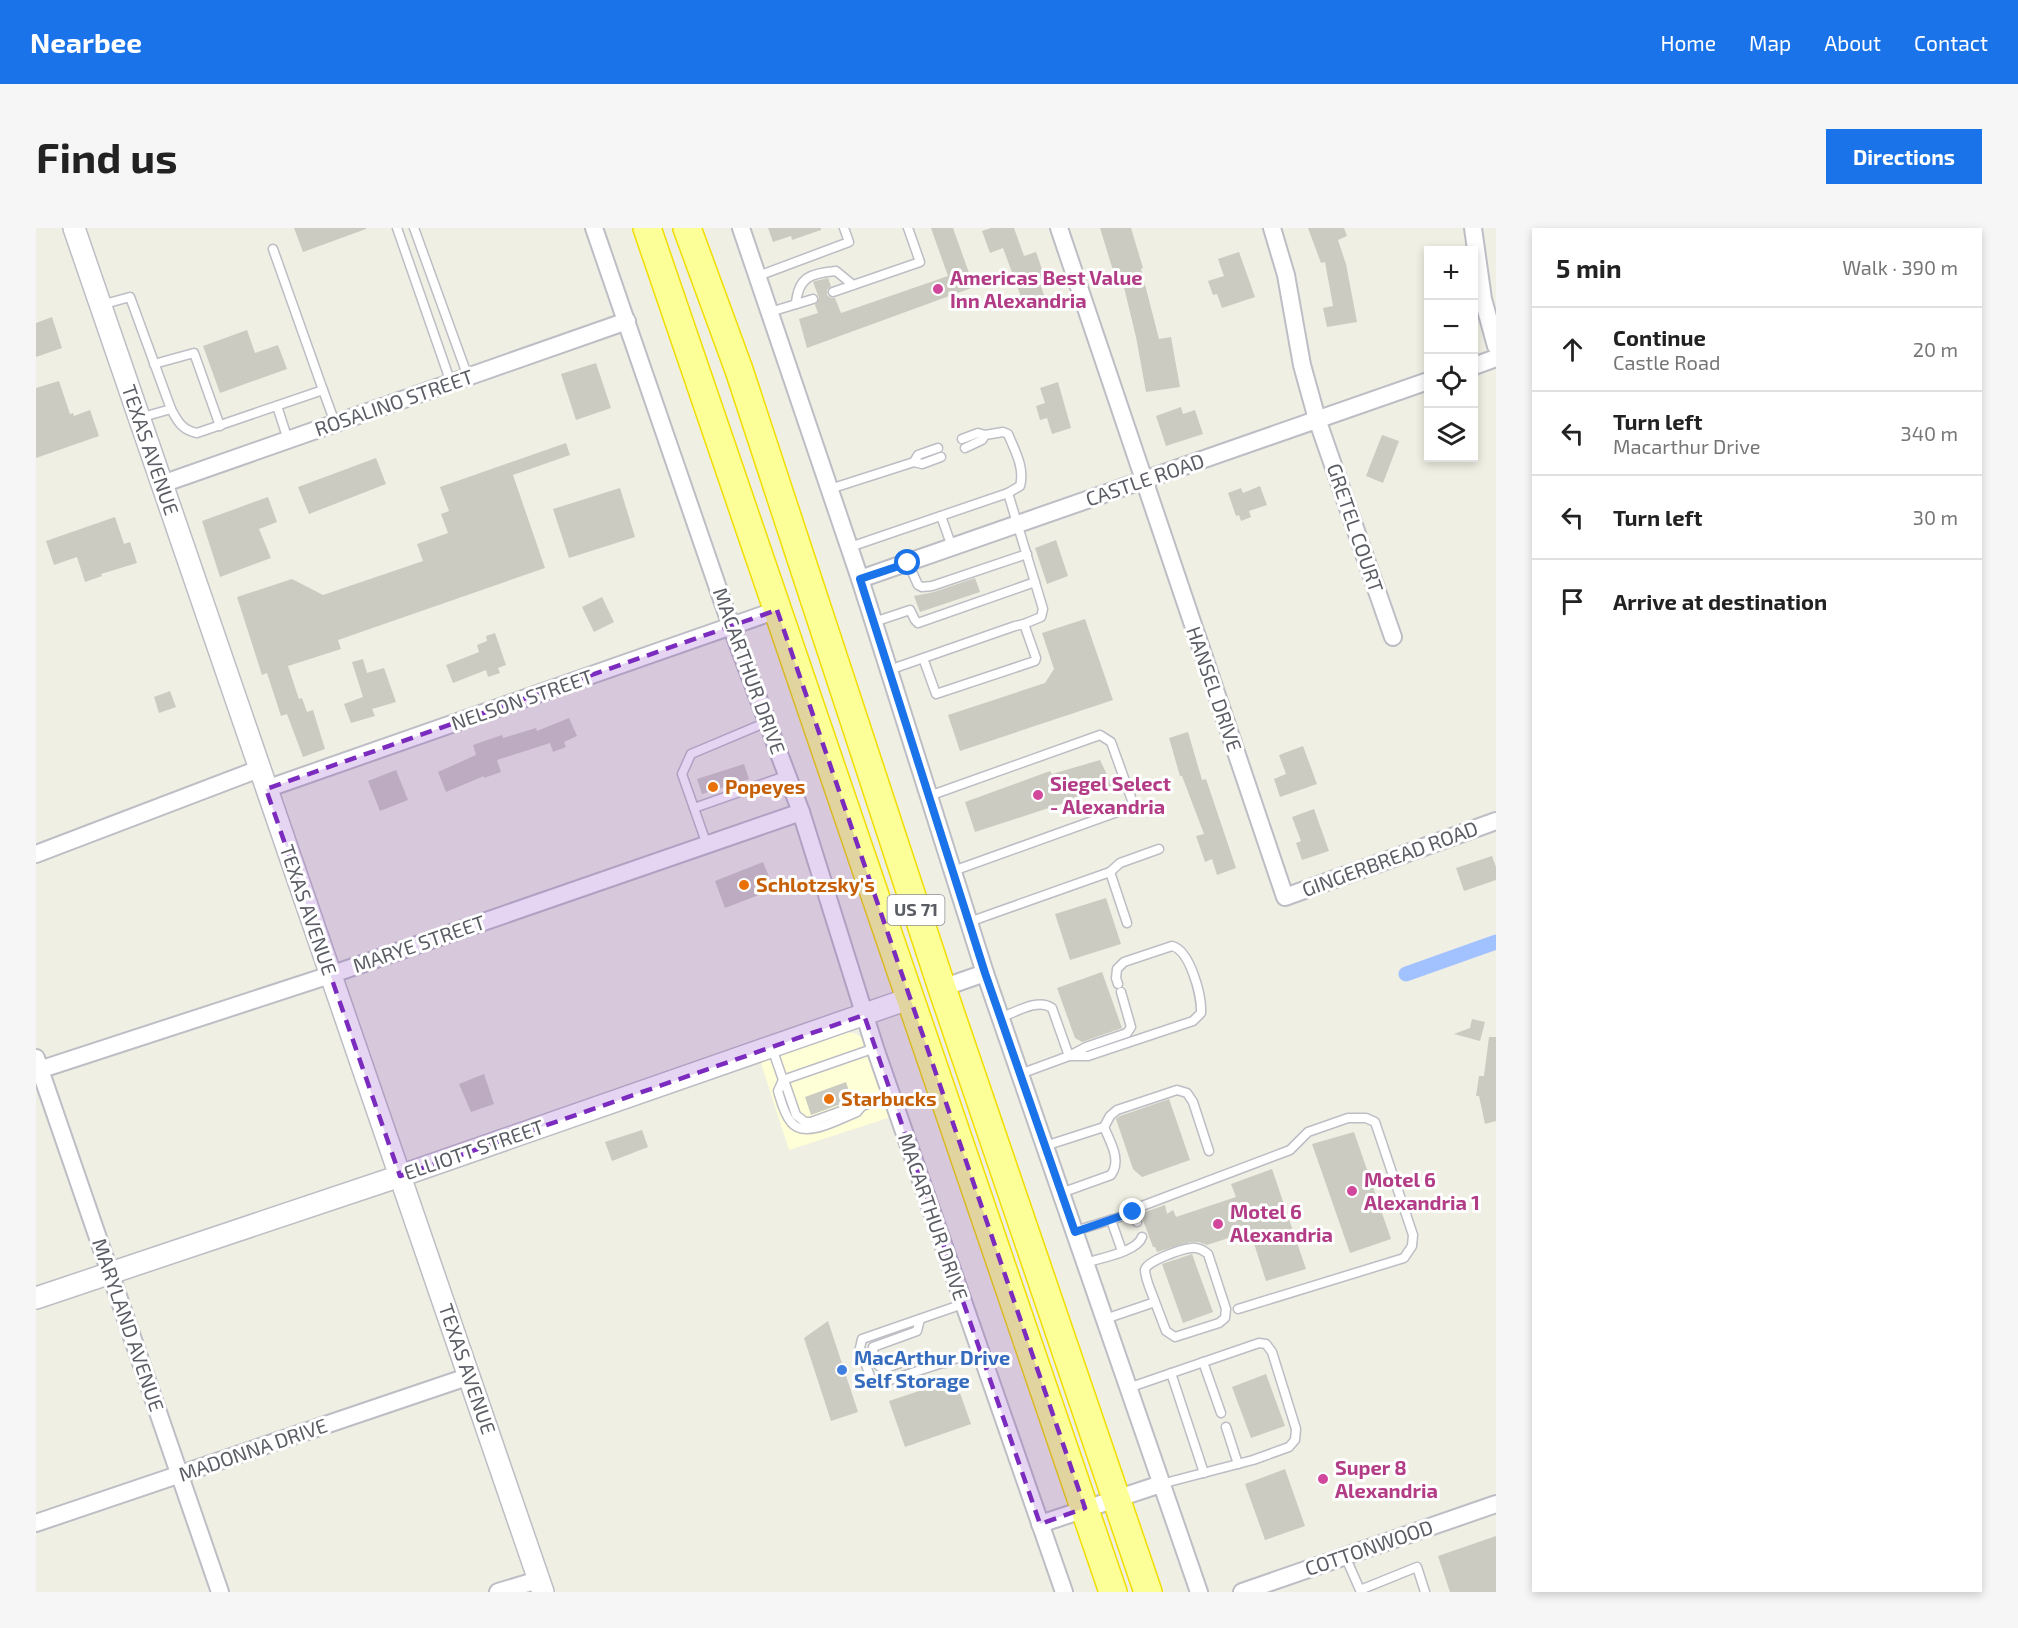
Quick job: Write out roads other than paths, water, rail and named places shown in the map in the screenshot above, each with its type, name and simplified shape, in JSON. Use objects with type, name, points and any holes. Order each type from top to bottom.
[{"type":"highway","name":"US 71","points":[[687,228],[739,370],[942,988],[1149,1592]]},
{"type":"highway","points":[[707,228],[723,289],[739,370]]},
{"type":"highway","name":"US 71","points":[[648,236],[1113,1592]]},
{"type":"highway","points":[[911,998],[942,988]]},
{"type":"street","name":"TEXAS AVENUE","points":[[75,228],[262,779],[541,1586]]},
{"type":"street","name":"MACARTHUR DRIVE","points":[[594,228],[731,626],[801,812],[875,1048],[1064,1592]]},
{"type":"street","points":[[741,228],[850,547],[1000,1018],[1199,1592]]},
{"type":"street","name":"HANSEL DRIVE","points":[[1059,228],[1285,897]]},
{"type":"street","name":"GRETEL COURT","points":[[1272,228],[1286,275],[1302,365],[1317,419],[1393,637]]},
{"type":"street","points":[[1473,228],[1483,299],[1496,346]]},
{"type":"street","name":"ROSALINO STREET","points":[[162,484],[627,321]]},
{"type":"street","points":[[1478,364],[1496,358]]},
{"type":"street","name":"CASTLE ROAD","points":[[860,579],[1424,382]]},
{"type":"street","name":"NELSON STREET","points":[[36,854],[777,610]]},
{"type":"street","name":"MARYE STREET","points":[[37,1067],[330,975],[801,812]]},
{"type":"street","name":"GINGERBREAD ROAD","points":[[1285,897],[1496,821]]},
{"type":"street","points":[[942,988],[985,973]]},
{"type":"street","name":"ELLIOTT STREET","points":[[36,1298],[400,1176],[911,998]]},
{"type":"street","name":"MARYLAND AVENUE","points":[[37,1067],[220,1592]]},
{"type":"street","name":"MADONNA DRIVE","points":[[36,1523],[470,1376]]},
{"type":"street","points":[[1040,1524],[1161,1484]]},
{"type":"street","name":"COTTONWOOD","points":[[1242,1592],[1496,1504]]},
{"type":"street","points":[[498,1592],[541,1586]]},
{"type":"lane","points":[[397,228],[451,383]]},
{"type":"lane","points":[[414,228],[468,377]]},
{"type":"lane","points":[[758,276],[849,242],[844,228]]},
{"type":"lane","points":[[833,292],[920,262],[908,228]]},
{"type":"lane","points":[[273,249],[335,423]]},
{"type":"lane","points":[[796,304],[797,291],[802,280],[823,272],[836,271],[853,285]]},
{"type":"lane","points":[[101,305],[130,297],[171,409],[181,427],[187,431],[197,433],[323,390]]},
{"type":"lane","points":[[770,312],[813,299]]},
{"type":"lane","points":[[154,364],[194,353],[220,426]]},
{"type":"lane","points":[[277,406],[288,440]]},
{"type":"lane","points":[[140,418],[171,409]]},
{"type":"lane","points":[[850,547],[1008,493],[1020,486],[1023,478],[1021,466],[1008,434],[1003,432],[986,435],[978,433],[962,439]]},
{"type":"lane","points":[[965,448],[982,440],[986,435]]},
{"type":"lane","points":[[914,462],[918,454],[938,448]]},
{"type":"lane","points":[[830,489],[914,462],[922,464],[941,457]]},
{"type":"lane","points":[[889,670],[1039,619],[1043,609],[1008,493]]},
{"type":"lane","points":[[941,516],[952,548]]},
{"type":"lane","points":[[908,563],[918,585],[922,587],[932,586],[1027,554]]},
{"type":"lane","points":[[874,622],[910,610],[918,622],[1035,582]]},
{"type":"lane","points":[[923,658],[936,694],[940,694],[1035,661],[1024,624]]},
{"type":"lane","points":[[708,845],[698,807],[682,774],[691,754],[767,722]]},
{"type":"lane","points":[[929,796],[1100,735],[1111,742],[1134,806],[953,871]]},
{"type":"lane","points":[[698,807],[788,775]]},
{"type":"lane","points":[[969,922],[1110,872],[1120,863],[1159,849]]},
{"type":"lane","points":[[1110,872],[1127,923]]},
{"type":"lane","points":[[1020,1074],[1127,1033],[1131,1027],[1117,969],[1124,963],[1142,956],[1172,946],[1179,948],[1186,956],[1202,1003],[1201,1013],[1193,1021],[1088,1056],[1069,1056]]},
{"type":"lane","points":[[1000,1018],[1038,1004],[1046,1004],[1052,1008],[1069,1056]]},
{"type":"lane","points":[[771,1047],[796,1115],[805,1122],[811,1122],[855,1106],[862,1106],[891,1095]]},
{"type":"lane","points":[[783,1080],[875,1048]]},
{"type":"lane","points":[[1045,1146],[1104,1127],[1110,1116],[1117,1110],[1177,1090],[1186,1093],[1193,1101],[1209,1150]]},
{"type":"lane","points":[[1075,1232],[1133,1212],[1142,1206],[1290,1150],[1308,1132],[1348,1118],[1366,1118],[1375,1122],[1413,1235],[1412,1246],[1404,1258],[1238,1309]]},
{"type":"lane","points":[[1061,1193],[1112,1174],[1116,1161],[1104,1127]]},
{"type":"lane","points":[[1133,1212],[1137,1222]]},
{"type":"lane","points":[[1112,1220],[1122,1251]]},
{"type":"lane","points":[[1085,1263],[1132,1248],[1140,1243],[1142,1237]]},
{"type":"lane","points":[[1192,1248],[1202,1249],[1208,1254],[1226,1309],[1225,1318],[1219,1323],[1175,1337],[1166,1331],[1155,1302],[1145,1272],[1147,1265],[1192,1248]]},
{"type":"lane","points":[[1105,1319],[1155,1302]]},
{"type":"lane","points":[[963,1304],[862,1339],[860,1348],[871,1379],[884,1383],[980,1351]]},
{"type":"lane","points":[[920,1319],[917,1330],[873,1347],[874,1362],[883,1369],[923,1355],[945,1363]]},
{"type":"lane","points":[[1128,1388],[1259,1343],[1266,1344],[1272,1352],[1296,1429],[1295,1440],[1289,1447],[1238,1464],[1161,1484]]},
{"type":"lane","points":[[1203,1362],[1209,1390],[1217,1409]]},
{"type":"lane","points":[[1171,1373],[1183,1398],[1201,1450],[1204,1473]]},
{"type":"lane","points":[[1226,1427],[1227,1441],[1238,1464]]},
{"type":"lane","points":[[1345,1556],[1360,1591],[1417,1566],[1425,1592]]},
{"type":"waterway","points":[[1406,974],[1496,942]]},
{"type":"place","name":"Americas Best Value Inn Alexandria","points":[[938,289]]},
{"type":"place","name":"Popeyes","points":[[713,787]]},
{"type":"place","name":"Siegel Select - Alexandria","points":[[1038,795]]},
{"type":"place","name":"Schlotzsky's","points":[[744,885]]},
{"type":"place","name":"Starbucks","points":[[829,1099]]},
{"type":"place","name":"Motel 6 Alexandria 1","points":[[1352,1191]]},
{"type":"place","name":"Motel 6 Alexandria","points":[[1218,1224]]},
{"type":"place","name":"MacArthur Drive Self Storage","points":[[842,1370]]},
{"type":"place","name":"Super 8 Alexandria","points":[[1323,1479]]}]
